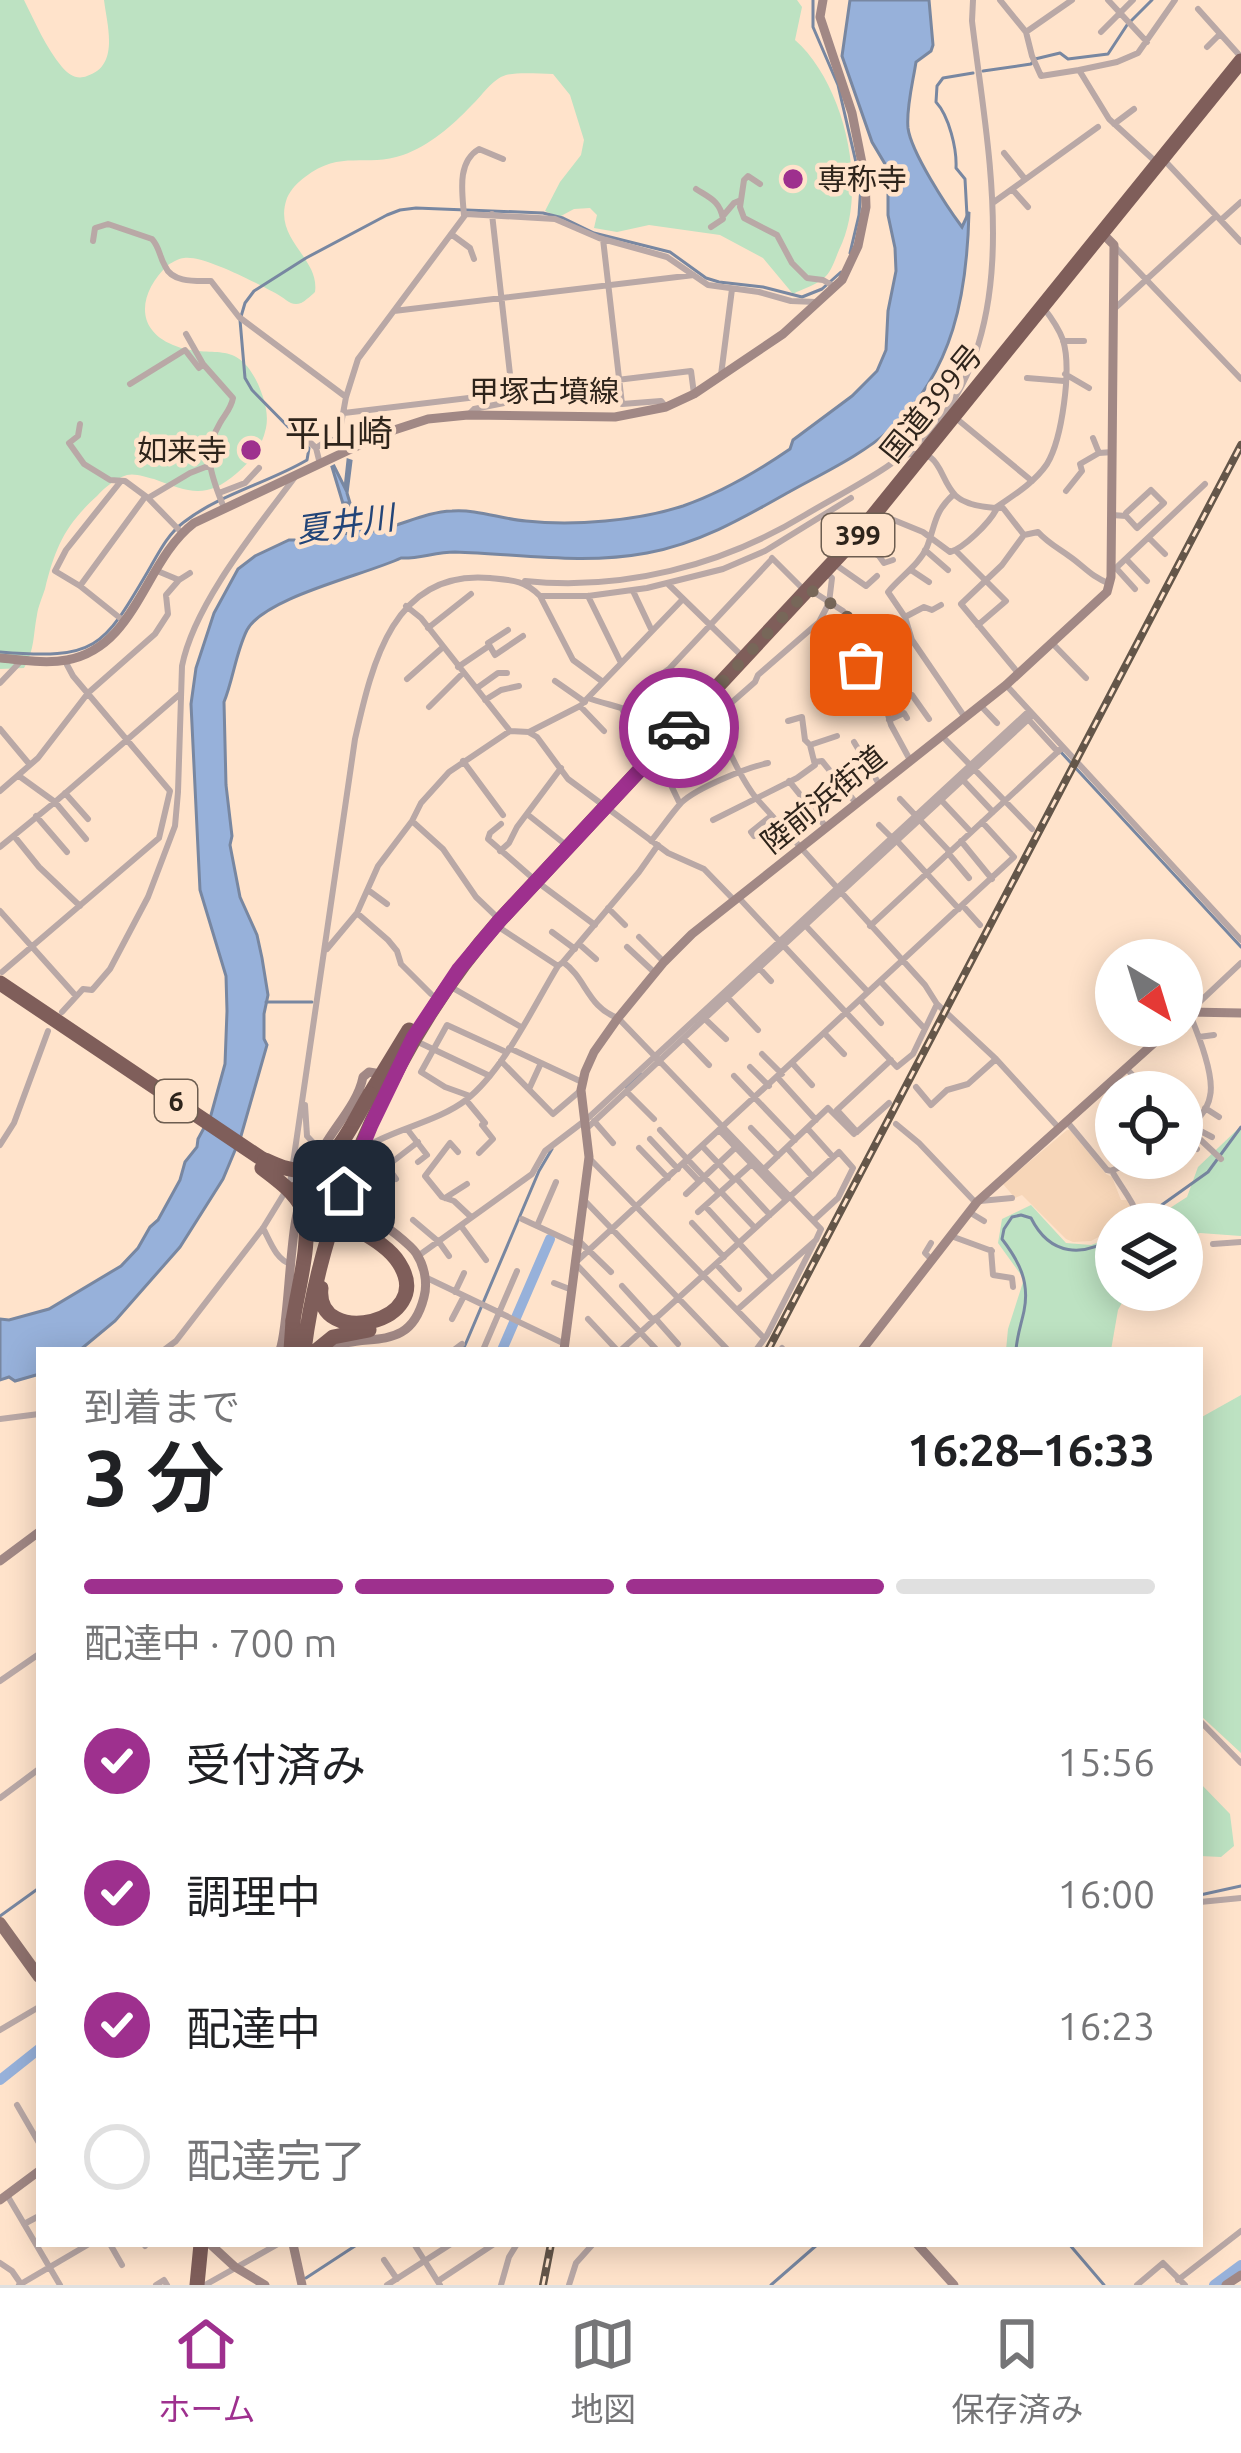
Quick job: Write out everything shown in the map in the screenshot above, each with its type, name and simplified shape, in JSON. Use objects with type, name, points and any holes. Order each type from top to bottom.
[{"type":"highway","name":"国道399号","points":[[338,1195],[413,1038],[496,923],[678,736],[704,701],[853,541],[1043,306],[1108,240],[1241,59]]},
{"type":"highway","name":"6","points":[[1,977],[59,1026]]},
{"type":"highway","points":[[263,1164],[298,1171],[318,1166],[332,1155],[431,994],[448,985]]},
{"type":"highway","name":"6","points":[[0,992],[59,1026],[263,1164],[343,1220],[387,1250],[403,1271],[404,1296],[382,1320],[337,1319],[322,1308],[320,1292],[343,1220],[338,1195]]},
{"type":"highway","name":"国道399号","points":[[338,1195],[367,1115],[413,1038]]},
{"type":"highway","points":[[263,1164],[292,1194],[305,1216],[293,1321],[297,1347]]},
{"type":"highway","points":[[298,1347],[309,1280],[338,1195]]},
{"type":"highway","name":"6","points":[[298,1347],[343,1220]]},
{"type":"highway","name":"6","points":[[321,1347],[333,1337],[390,1323],[411,1296],[411,1276],[400,1255],[343,1220]]},
{"type":"highway","points":[[201,2285],[206,2247]]},
{"type":"main road","points":[[0,1923],[36,1973]]},
{"type":"street","name":"甲塚古墳線","points":[[65,661],[103,644],[178,529],[255,485],[297,474],[414,423],[468,415],[615,418],[666,407],[763,350],[849,268],[866,207],[865,178],[845,89],[820,17],[823,0]]},
{"type":"street","points":[[168,1347],[263,1228],[292,1177],[355,739],[374,667],[406,606],[456,578],[562,585],[630,579],[687,568],[745,548],[900,456],[944,413],[974,351],[993,263],[994,202],[973,0]]},
{"type":"street","points":[[1000,0],[1027,32],[1042,76],[1138,53],[1175,0]]},
{"type":"street","points":[[1027,32],[1072,0]]},
{"type":"street","points":[[1108,0],[1147,42]]},
{"type":"street","points":[[1101,32],[1133,0]]},
{"type":"street","points":[[1198,9],[1241,59]]},
{"type":"street","points":[[1207,47],[1220,35]]},
{"type":"street","points":[[1079,70],[1114,124],[1161,162],[1241,242]]},
{"type":"street","points":[[1114,124],[1134,109]]},
{"type":"street","points":[[994,202],[1097,127]]},
{"type":"street","points":[[342,454],[339,440],[346,397],[358,359],[464,212],[462,169],[472,152],[479,149],[502,159]]},
{"type":"street","points":[[1004,153],[1025,179]]},
{"type":"street","points":[[760,184],[745,177],[740,211],[744,218],[777,236],[792,263],[828,292]]},
{"type":"street","points":[[696,189],[719,204],[723,216]]},
{"type":"street","points":[[1012,189],[1028,207]]},
{"type":"street","points":[[711,227],[741,200]]},
{"type":"street","points":[[1113,310],[1241,202]]},
{"type":"street","points":[[464,212],[548,218],[667,257],[708,285],[791,301],[828,292]]},
{"type":"street","points":[[468,415],[474,409],[504,403],[512,392],[492,214]]},
{"type":"street","points":[[93,241],[95,228],[108,224],[152,238],[170,274],[211,280],[240,318],[346,397]]},
{"type":"street","points":[[451,234],[470,248],[474,259]]},
{"type":"street","points":[[604,239],[622,404],[661,401],[666,407]]},
{"type":"street","points":[[1108,240],[1241,379]]},
{"type":"street","points":[[1019,674],[961,604],[1002,565],[1024,535],[1038,532],[1091,576],[1110,584],[1114,569],[1113,310],[1108,240]]},
{"type":"street","points":[[393,310],[694,275]]},
{"type":"street","points":[[811,281],[823,280],[828,292]]},
{"type":"street","points":[[722,377],[732,289]]},
{"type":"street","points":[[956,551],[990,520],[995,508],[1032,481],[1055,447],[1063,416],[1063,341],[1043,306]]},
{"type":"street","points":[[186,334],[234,402],[217,428],[208,466],[221,501],[245,484],[255,485],[260,468]]},
{"type":"street","points":[[1063,341],[1084,341]]},
{"type":"street","points":[[130,384],[184,350],[199,368],[203,364]]},
{"type":"street","points":[[344,413],[691,370],[694,394]]},
{"type":"street","points":[[1028,378],[1065,378],[1089,388]]},
{"type":"street","points":[[955,417],[1032,481]]},
{"type":"street","points":[[298,421],[291,424],[316,448],[320,464]]},
{"type":"street","points":[[80,424],[80,434],[68,443],[84,464],[147,497],[178,529]]},
{"type":"street","points":[[324,430],[328,440]]},
{"type":"street","points":[[1093,438],[1099,453]]},
{"type":"street","points":[[316,448],[328,440],[339,440]]},
{"type":"street","points":[[1066,491],[1082,471],[1080,464],[1099,453],[1113,452]]},
{"type":"street","points":[[900,456],[925,454],[954,494],[979,507],[1001,507],[1024,535]]},
{"type":"street","points":[[80,586],[147,497],[208,466]]},
{"type":"street","points":[[0,1145],[76,995],[83,989],[92,990],[110,969],[148,897],[171,835],[185,646],[241,551],[297,474]]},
{"type":"street","points":[[122,481],[56,567],[56,573],[122,619]]},
{"type":"street","points":[[1114,569],[1205,484]]},
{"type":"street","points":[[1112,515],[1126,516],[1137,527],[1164,503],[1151,490],[1126,516]]},
{"type":"street","points":[[954,494],[941,506],[925,550],[887,592],[905,617],[912,640],[964,716]]},
{"type":"street","points":[[540,596],[633,590],[723,569],[766,551],[851,498]]},
{"type":"street","points":[[876,512],[929,536],[945,550],[956,551],[1006,601],[978,625]]},
{"type":"street","points":[[1142,524],[1165,554]]},
{"type":"street","points":[[853,541],[884,563],[893,560]]},
{"type":"street","points":[[925,550],[948,570]]},
{"type":"street","points":[[766,551],[808,591],[850,617],[872,659],[889,720],[910,760]]},
{"type":"street","points":[[623,711],[772,559]]},
{"type":"street","points":[[1126,559],[1147,581]]},
{"type":"street","points":[[829,568],[866,586],[877,576]]},
{"type":"street","points":[[678,736],[716,722],[758,675],[816,626],[830,603],[829,568]]},
{"type":"street","points":[[1114,569],[1135,590]]},
{"type":"street","points":[[155,570],[179,580]]},
{"type":"street","points":[[911,570],[929,582]]},
{"type":"street","points":[[0,791],[30,765],[88,693],[155,634],[168,614],[166,595],[190,573]]},
{"type":"street","points":[[521,581],[540,596],[572,660],[603,682]]},
{"type":"street","points":[[668,584],[745,658]]},
{"type":"street","name":"陸前浜街道","points":[[582,1086],[593,1052],[692,934],[1006,686],[1103,596],[1110,584]]},
{"type":"street","points":[[633,590],[652,631]]},
{"type":"street","points":[[428,628],[471,594]]},
{"type":"street","points":[[588,596],[621,663]]},
{"type":"street","points":[[529,732],[584,702],[683,599]]},
{"type":"street","points":[[905,617],[941,605]]},
{"type":"street","points":[[406,606],[510,731]]},
{"type":"street","points":[[842,632],[850,617]]},
{"type":"street","points":[[429,706],[488,643],[508,630]]},
{"type":"street","points":[[489,646],[495,655],[523,636]]},
{"type":"street","points":[[827,687],[912,640]]},
{"type":"street","points":[[1052,643],[1086,678]]},
{"type":"street","points":[[407,679],[442,648]]},
{"type":"street","points":[[0,658],[65,661],[170,793],[171,835]]},
{"type":"street","points":[[0,683],[22,660]]},
{"type":"street","points":[[658,696],[680,678],[670,668]]},
{"type":"street","points":[[477,688],[498,673],[507,673]]},
{"type":"street","points":[[555,681],[584,702],[604,731]]},
{"type":"street","points":[[485,700],[519,686]]},
{"type":"street","points":[[1006,686],[1241,940]]},
{"type":"street","points":[[1,845],[180,694]]},
{"type":"street","points":[[884,706],[912,695],[928,718]]},
{"type":"street","points":[[704,701],[756,798],[938,1004],[1095,1158]]},
{"type":"street","points":[[584,702],[646,716],[678,736],[692,765]]},
{"type":"street","points":[[980,704],[997,723]]},
{"type":"street","points":[[889,720],[904,713],[907,718]]},
{"type":"street","points":[[418,1256],[532,1174],[545,1151],[588,1123],[1030,715]]},
{"type":"street","points":[[788,722],[802,717],[815,762]]},
{"type":"street","points":[[0,729],[30,765]]},
{"type":"street","points":[[325,952],[357,913],[390,848],[422,802],[463,761],[510,731],[529,732],[568,779],[668,853],[704,869],[736,898],[897,1067],[913,1054],[938,1004]]},
{"type":"street","points":[[941,735],[1032,830]]},
{"type":"street","points":[[810,745],[837,736]]},
{"type":"street","points":[[854,742],[879,784]]},
{"type":"street","points":[[870,926],[1060,749]]},
{"type":"street","points":[[651,759],[680,804]]},
{"type":"street","points":[[463,761],[502,820],[487,836],[595,925]]},
{"type":"street","points":[[713,820],[822,761],[856,803]]},
{"type":"street","points":[[363,1143],[407,1129],[468,1098],[501,1061],[561,964],[608,908],[680,804],[738,772],[768,763]]},
{"type":"street","points":[[918,818],[972,767]]},
{"type":"street","points":[[500,851],[561,768]]},
{"type":"street","points":[[19,776],[55,802],[86,838]]},
{"type":"street","points":[[962,780],[993,812]]},
{"type":"street","points":[[789,782],[826,827]]},
{"type":"street","points":[[1,977],[158,838],[170,793],[178,783]]},
{"type":"street","points":[[65,793],[88,819]]},
{"type":"street","points":[[900,799],[969,878]]},
{"type":"street","points":[[941,800],[971,832]]},
{"type":"street","points":[[526,814],[568,846]]},
{"type":"street","points":[[36,816],[67,852]]},
{"type":"street","points":[[754,836],[751,832],[772,816]]},
{"type":"street","points":[[412,821],[442,849],[496,923],[574,969],[590,997],[658,1058],[821,1229],[758,1347]]},
{"type":"street","points":[[575,1263],[1014,856],[982,822]]},
{"type":"street","points":[[879,824],[980,925]]},
{"type":"street","points":[[14,836],[80,906]]},
{"type":"street","points":[[961,841],[992,879]]},
{"type":"street","points":[[368,890],[387,904]]},
{"type":"street","points":[[658,1058],[728,998],[838,891]]},
{"type":"street","points":[[608,908],[625,925]]},
{"type":"street","points":[[0,911],[76,995]]},
{"type":"street","points":[[357,913],[388,940],[401,964],[431,994]]},
{"type":"street","points":[[806,925],[869,993]]},
{"type":"street","points":[[552,932],[596,959]]},
{"type":"street","points":[[639,937],[664,962]]},
{"type":"street","points":[[627,947],[655,973]]},
{"type":"street","points":[[1203,998],[1241,963]]},
{"type":"street","points":[[759,968],[771,981]]},
{"type":"street","points":[[881,982],[925,1029]]},
{"type":"street","points":[[448,985],[521,1027]]},
{"type":"street","points":[[728,998],[758,1030]]},
{"type":"street","points":[[861,1001],[881,1023]]},
{"type":"street","points":[[1203,1014],[1241,1013]]},
{"type":"street","points":[[705,1018],[726,1040]]},
{"type":"street","points":[[479,1153],[493,1139],[468,1098],[421,1072],[447,1025],[541,1063],[582,1086]]},
{"type":"street","points":[[825,1034],[844,1054]]},
{"type":"street","points":[[1203,1036],[1214,1035]]},
{"type":"street","points":[[413,1038],[490,1076]]},
{"type":"street","points":[[683,1039],[709,1065]]},
{"type":"street","points":[[864,1347],[995,1183],[1150,1047]]},
{"type":"street","points":[[1201,1047],[1211,1088],[1203,1111]]},
{"type":"street","points":[[762,1054],[816,1120]]},
{"type":"street","points":[[916,1087],[931,1106],[947,1090],[968,1084],[996,1059]]},
{"type":"street","points":[[854,1134],[837,1110],[890,1060]]},
{"type":"street","points":[[501,1061],[553,1114],[582,1086]]},
{"type":"street","points":[[529,1088],[541,1063]]},
{"type":"street","points":[[793,1064],[812,1085]]},
{"type":"street","points":[[750,1067],[769,1086]]},
{"type":"street","points":[[1126,1068],[1129,1071]]},
{"type":"street","points":[[313,1186],[311,1176],[320,1150],[359,1094],[363,1077],[369,1072],[377,1080]]},
{"type":"street","points":[[734,1076],[794,1140]]},
{"type":"street","points":[[425,1277],[564,1347],[589,1157],[582,1086]]},
{"type":"street","points":[[625,1088],[654,1119]]},
{"type":"street","points":[[304,1096],[307,1136],[320,1150]]},
{"type":"street","points":[[854,1134],[889,1103]]},
{"type":"street","points":[[764,1169],[828,1108],[854,1134]]},
{"type":"street","points":[[1205,1108],[1219,1117]]},
{"type":"street","points":[[588,1123],[614,1143]]},
{"type":"street","points":[[896,1124],[920,1143],[984,1221]]},
{"type":"street","points":[[722,1128],[788,1198]]},
{"type":"street","points":[[751,1128],[778,1156]]},
{"type":"street","points":[[807,1128],[833,1157]]},
{"type":"street","points":[[407,1129],[428,1155],[418,1162]]},
{"type":"street","points":[[660,1130],[683,1164]]},
{"type":"street","points":[[1203,1137],[1212,1137]]},
{"type":"street","points":[[650,1139],[720,1192],[755,1228]]},
{"type":"street","points":[[396,1179],[387,1166],[418,1142]]},
{"type":"street","points":[[458,1152],[450,1143],[425,1176],[472,1218]]},
{"type":"street","points":[[702,1146],[770,1215]]},
{"type":"street","points":[[686,1194],[736,1147]]},
{"type":"street","points":[[1203,1147],[1221,1159]]},
{"type":"street","points":[[639,1148],[668,1178]]},
{"type":"street","points":[[787,1148],[812,1176]]},
{"type":"street","points":[[622,1347],[839,1152],[853,1168],[838,1198],[814,1220]]},
{"type":"street","points":[[589,1157],[764,1338]]},
{"type":"street","points":[[754,1162],[702,1209],[771,1278]]},
{"type":"street","points":[[537,1226],[556,1183]]},
{"type":"street","points":[[445,1198],[467,1184]]},
{"type":"street","points":[[313,1186],[338,1195],[407,1242],[425,1277],[416,1317],[400,1333],[336,1347]]},
{"type":"street","points":[[281,1347],[298,1212],[304,1192],[313,1186]]},
{"type":"street","points":[[974,1206],[1012,1198]]},
{"type":"street","points":[[583,1199],[725,1347]]},
{"type":"street","points":[[523,1219],[578,1242],[610,1272]]},
{"type":"street","points":[[413,1220],[449,1256]]},
{"type":"street","points":[[692,1222],[724,1257]]},
{"type":"street","points":[[461,1226],[486,1260]]},
{"type":"street","points":[[263,1228],[277,1254],[291,1264]]},
{"type":"street","points":[[951,1236],[993,1251],[993,1275],[1012,1278],[1013,1287]]},
{"type":"street","points":[[737,1310],[816,1240]]},
{"type":"street","points":[[1214,1244],[1241,1242]]},
{"type":"street","points":[[931,1243],[925,1253],[932,1260]]},
{"type":"street","points":[[575,1263],[654,1347]]},
{"type":"street","points":[[716,1264],[739,1289]]},
{"type":"street","points":[[484,1347],[518,1270]]},
{"type":"street","points":[[455,1292],[464,1273]]},
{"type":"street","points":[[554,1283],[572,1290]]},
{"type":"street","points":[[622,1286],[677,1343]]},
{"type":"street","points":[[452,1318],[464,1296]]},
{"type":"street","points":[[624,1315],[637,1303]]},
{"type":"street","points":[[588,1319],[616,1347]]},
{"type":"street","points":[[458,1347],[463,1344]]},
{"type":"street","points":[[0,1419],[36,1414]]},
{"type":"street","points":[[0,1561],[36,1534]]},
{"type":"street","points":[[0,1681],[36,1656]]},
{"type":"street","points":[[1203,1724],[1241,1762]]},
{"type":"street","points":[[0,1798],[36,1771]]},
{"type":"street","points":[[1203,1902],[1241,1898]]},
{"type":"street","points":[[0,2030],[36,2009]]},
{"type":"street","points":[[17,2105],[36,2138]]},
{"type":"street","points":[[36,2173],[3,2197],[36,2245]]},
{"type":"street","points":[[24,2224],[36,2218]]},
{"type":"street","points":[[1136,2285],[1163,2263],[1181,2282],[1241,2231]]},
{"type":"street","points":[[37,2247],[60,2285]]},
{"type":"street","points":[[112,2247],[122,2265]]},
{"type":"street","points":[[210,2247],[265,2285]]},
{"type":"street","points":[[201,2285],[272,2247]]},
{"type":"street","points":[[294,2247],[302,2285]]},
{"type":"street","points":[[416,2247],[439,2283],[490,2247]]},
{"type":"street","points":[[387,2285],[446,2247]]},
{"type":"street","points":[[502,2285],[513,2247]]},
{"type":"street","points":[[569,2285],[575,2263],[590,2247]]},
{"type":"street","points":[[920,2247],[954,2285]]},
{"type":"street","points":[[0,2263],[20,2285],[73,2248]]},
{"type":"street","points":[[384,2260],[397,2279]]},
{"type":"street","points":[[1226,2285],[1241,2275]]},
{"type":"street","points":[[156,2285],[164,2280],[167,2285]]},
{"type":"shaded area","points":[[1070,1130],[1095,1161],[1095,1179],[1113,1179],[1121,1200],[1133,1203],[1095,1203],[1095,1239],[1073,1242],[1022,1195],[1015,1198],[1003,1184]]},
{"type":"green space","points":[[0,0],[24,0],[56,60],[80,77],[97,71],[108,54],[104,0],[797,0],[802,7],[795,40],[827,83],[847,139],[852,198],[848,226],[828,273],[793,294],[763,258],[720,235],[649,225],[617,232],[594,228],[597,215],[590,208],[559,217],[545,211],[581,155],[584,140],[570,95],[553,74],[501,77],[440,134],[403,155],[342,161],[318,169],[293,189],[284,213],[291,237],[315,280],[315,292],[304,301],[291,303],[231,271],[193,258],[168,265],[147,297],[146,319],[160,338],[186,349],[231,355],[250,369],[267,417],[256,453],[226,482],[206,490],[187,490],[133,475],[107,487],[77,517],[57,549],[24,668],[0,669]]},
{"type":"green space","points":[[1241,1126],[1241,1236],[1203,1233],[1203,1203],[1178,1203],[1187,1197],[1194,1179],[1203,1179],[1203,1162]]},
{"type":"green space","points":[[1031,1205],[1066,1243],[1095,1244],[1095,1311],[1118,1311],[1112,1347],[1006,1347],[1024,1279],[998,1243],[1002,1219]]},
{"type":"green space","points":[[1241,1395],[1241,1753],[1203,1718],[1203,1416]]},
{"type":"green space","points":[[1203,1786],[1230,1814],[1234,1846],[1221,1857],[1203,1856]]},
{"type":"water","points":[[850,0],[929,0],[933,45],[916,62],[908,128],[922,165],[962,227],[969,212],[960,301],[943,356],[929,382],[891,429],[868,447],[738,520],[685,543],[599,558],[455,552],[401,558],[294,597],[257,618],[243,639],[224,702],[230,845],[240,897],[257,935],[268,995],[264,1014],[267,1045],[241,1136],[223,1179],[180,1247],[115,1321],[84,1347],[36,1347],[36,1375],[0,1380],[0,1319],[49,1309],[121,1266],[158,1220],[211,1115],[225,1064],[226,976],[200,890],[191,704],[196,668],[214,613],[238,569],[289,540],[352,532],[350,511],[344,507],[332,467],[345,488],[348,460],[350,503],[346,503],[353,515],[357,509],[352,505],[359,506],[356,520],[362,532],[452,511],[545,522],[626,519],[711,495],[790,449],[793,440],[877,371],[886,350],[896,271],[888,169],[872,142],[842,56]]},
{"type":"waterway","points":[[813,0],[813,27],[838,85],[861,184],[850,253]]},
{"type":"waterway","points":[[983,71],[1031,64],[1060,53],[1068,59],[1108,54],[1152,0]]},
{"type":"waterway","points":[[967,216],[965,179],[956,168],[951,133],[936,102],[943,78],[973,73]]},
{"type":"waterway","points":[[0,652],[58,653],[94,643],[121,615],[179,526],[213,504],[307,460],[309,448],[245,378],[240,320],[245,303],[254,291],[306,258],[387,215],[416,208],[543,213],[594,233],[670,252],[706,278],[802,297],[822,289],[841,272]]},
{"type":"waterway","points":[[1059,750],[1241,947]]},
{"type":"waterway","points":[[266,1002],[312,1002]]},
{"type":"waterway","points":[[626,1087],[641,1074]]},
{"type":"waterway","points":[[1164,1203],[1208,1172],[1241,1127]]},
{"type":"waterway","points":[[464,1347],[552,1149]]},
{"type":"waterway","points":[[1017,1347],[1024,1281],[1002,1239],[1012,1217],[1031,1218],[1048,1240],[1068,1250],[1095,1246]]},
{"type":"waterway","points":[[503,1347],[550,1239]]},
{"type":"waterway","points":[[1203,1894],[1241,1886]]},
{"type":"waterway","points":[[0,1916],[36,1890]]},
{"type":"waterway","points":[[0,2080],[36,2051]]},
{"type":"waterway","points":[[306,2278],[353,2247]]},
{"type":"waterway","points":[[771,2285],[815,2247]]},
{"type":"waterway","points":[[1072,2247],[1104,2285]]},
{"type":"waterway","points":[[1214,2285],[1241,2265]]},
{"type":"railway","points":[[770,1347],[1241,445]]},
{"type":"railway","points":[[543,2285],[550,2247]]},
{"type":"way so far","points":[[679,728],[809,589],[843,611],[858,628],[872,659],[861,665]]},
{"type":"place","name":"専称寺","points":[[793,179]]},
{"type":"place","name":"如来寺","points":[[251,450]]},
{"type":"district","name":"平山崎","points":[[339,432]]},
{"type":"route","points":[[344,1191],[413,1038],[459,969],[679,728]]},
{"type":"water label","name":"夏井川","points":[[345,523]]}]
